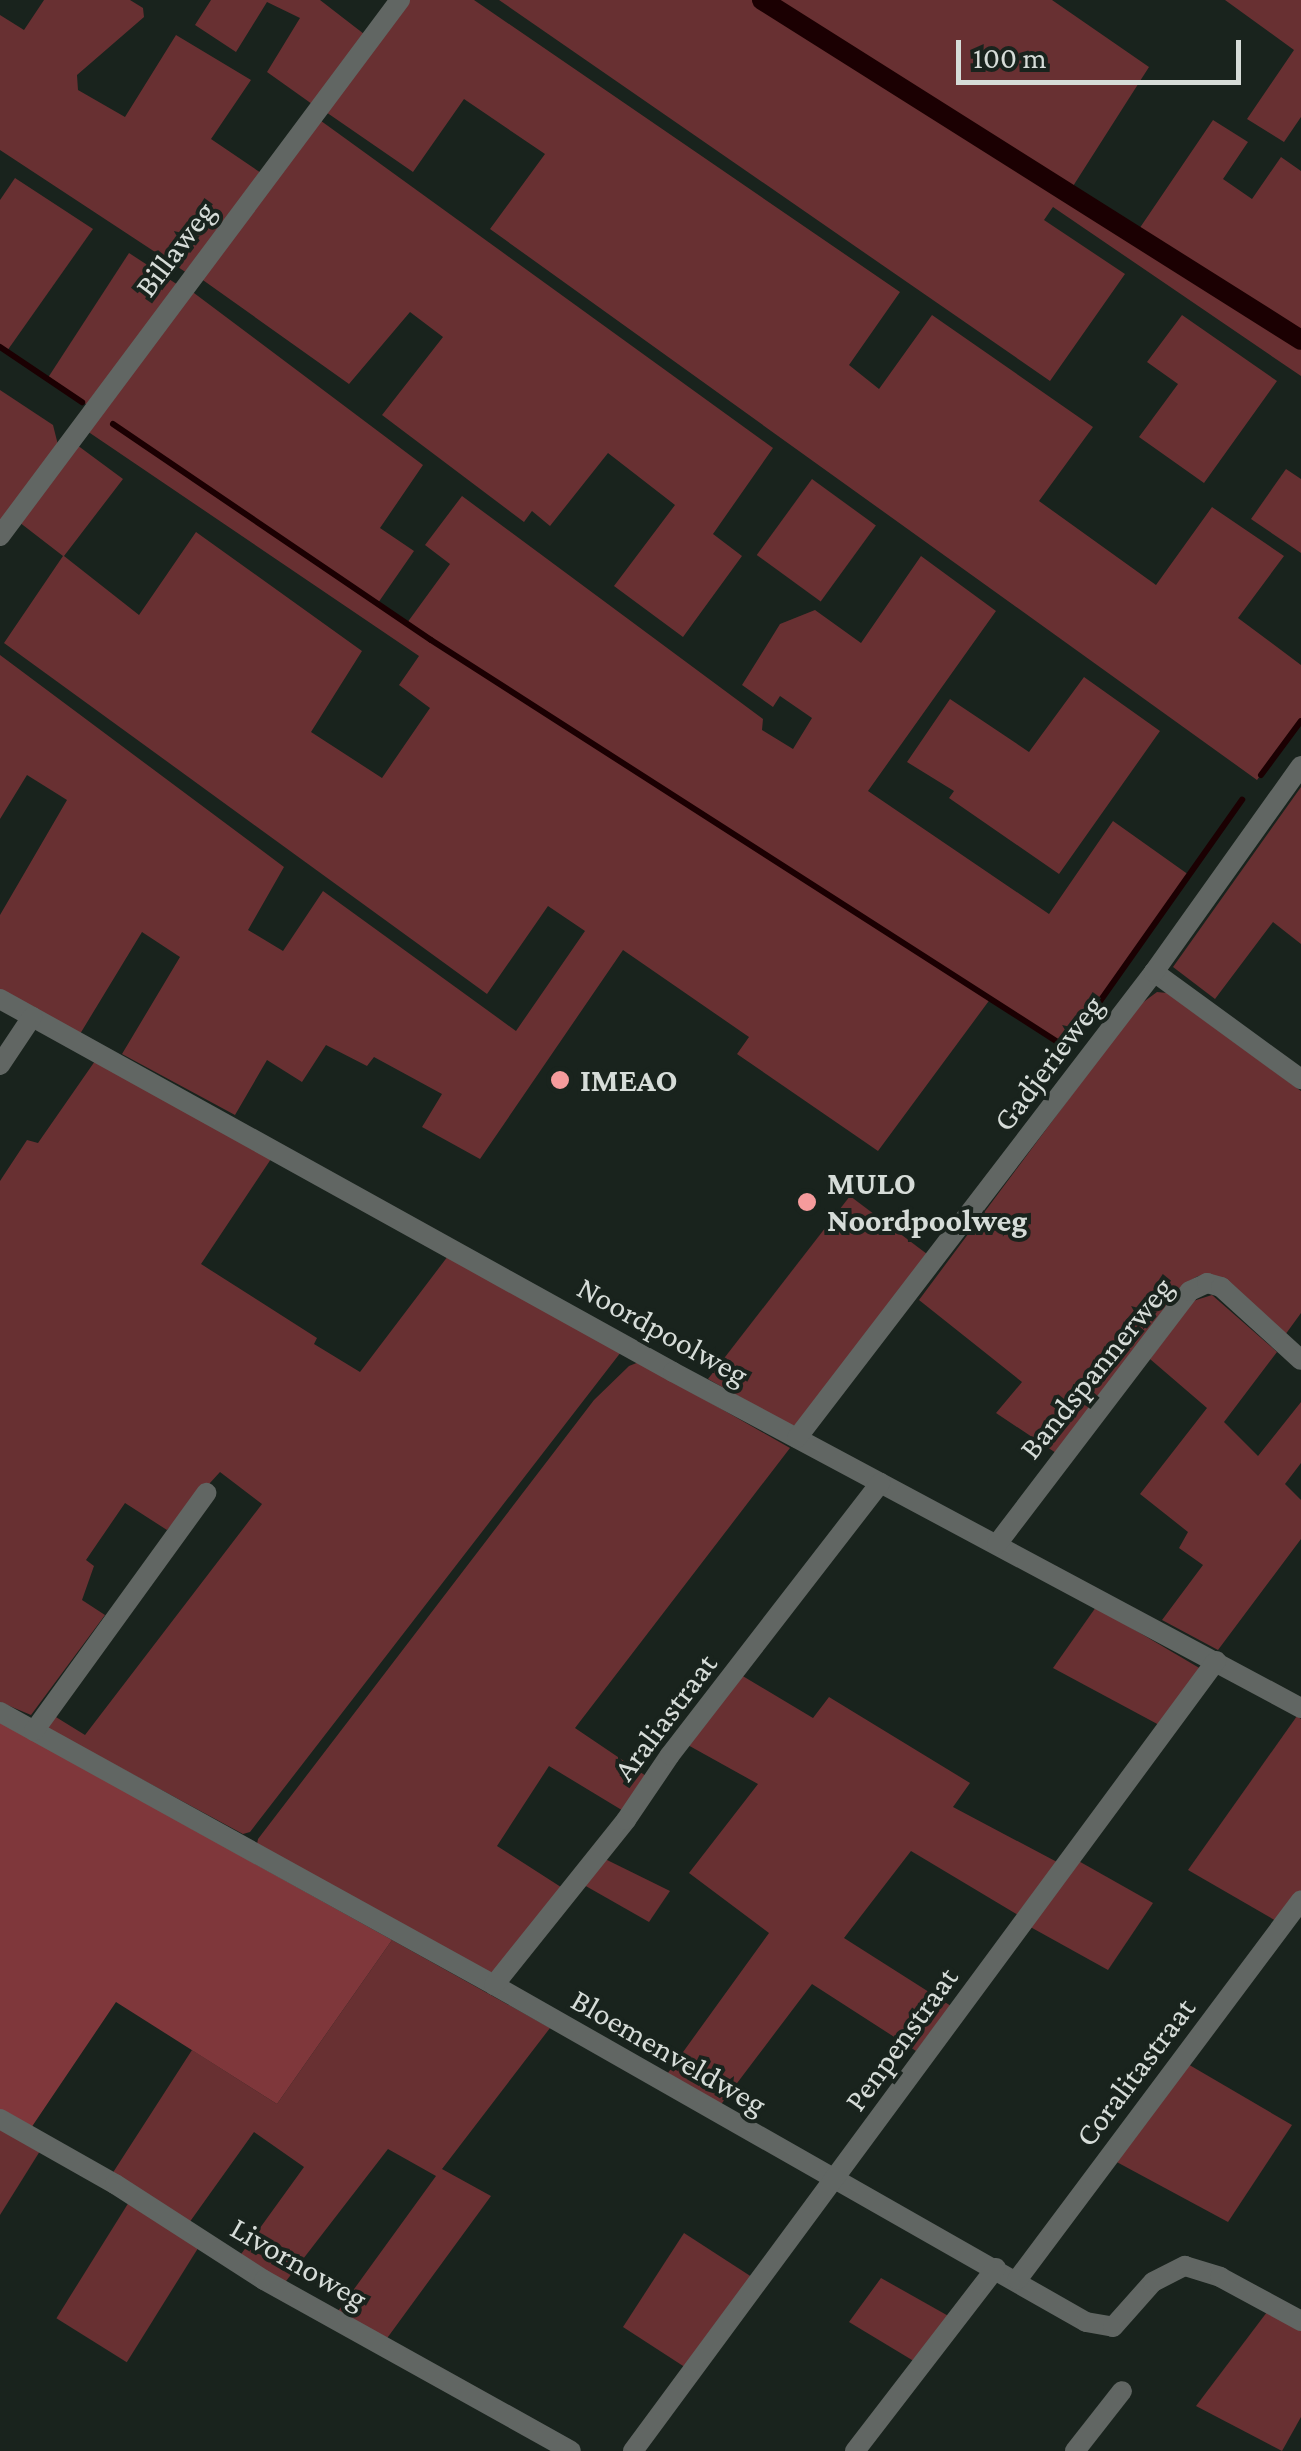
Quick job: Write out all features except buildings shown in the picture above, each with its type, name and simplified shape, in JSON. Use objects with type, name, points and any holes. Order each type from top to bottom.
[{"type":"street","name":"Billaweg","points":[[0,536],[400,0]]},
{"type":"street","name":"Gadjerieweg","points":[[797,1438],[1154,972],[1301,766]]},
{"type":"street","points":[[1154,972],[1301,1079]]},
{"type":"street","name":"Noordpoolweg","points":[[0,998],[797,1438],[1301,1708]]},
{"type":"street","points":[[0,1064],[32,1017]]},
{"type":"street","name":"Bandspannerweg","points":[[997,1544],[1190,1291],[1207,1283],[1221,1287],[1301,1360]]},
{"type":"street","name":"Araliastraat","points":[[494,1986],[626,1820],[670,1755],[880,1482]]},
{"type":"street","points":[[34,1731],[206,1494]]},
{"type":"street","name":"Penpenstraat","points":[[632,2451],[1216,1661]]},
{"type":"street","name":"Bloemenveldweg","points":[[0,1712],[494,1986],[668,2089],[996,2268],[1086,2322],[1112,2327],[1153,2282],[1184,2266],[1220,2276],[1301,2322]]},
{"type":"street","name":"Coralitastraat","points":[[1017,2280],[1301,1900]]},
{"type":"street","name":"Livornoweg","points":[[0,2119],[115,2184],[264,2280],[571,2451]]},
{"type":"street","points":[[855,2451],[996,2268]]},
{"type":"street","points":[[1076,2451],[1122,2392]]},
{"type":"shaded area","points":[[44,0],[130,0],[143,8],[144,17],[77,75],[78,90],[125,117],[176,35],[251,80],[211,139],[261,173],[187,273],[0,150],[0,15],[24,30]]},
{"type":"shaded area","points":[[211,0],[320,0],[364,34],[312,104],[267,72],[300,18],[267,2],[236,52],[195,25]]},
{"type":"shaded area","points":[[408,0],[474,0],[900,292],[849,365],[879,389],[932,315],[1093,427],[1039,501],[1156,585],[1212,507],[1284,556],[1238,618],[1301,665],[1301,721],[1257,780],[490,229],[545,154],[464,99],[413,172],[323,110]]},
{"type":"shaded area","points":[[499,0],[1052,0],[1149,67],[1068,194],[1135,235],[1213,120],[1248,142],[1223,179],[1252,199],[1281,157],[1301,171],[1301,376],[1053,207],[1044,220],[1125,274],[1050,381]]},
{"type":"shaded area","points":[[1225,0],[1301,0],[1301,117],[1284,142],[1247,119],[1294,50]]},
{"type":"shaded area","points":[[317,118],[773,448],[713,534],[742,556],[683,637],[614,586],[675,505],[608,453],[550,526],[532,511],[524,522],[382,415],[443,337],[410,312],[349,384],[200,278]]},
{"type":"shaded area","points":[[15,178],[93,229],[7,351],[0,347],[0,200]]},
{"type":"shaded area","points":[[129,253],[178,285],[97,411],[47,379]]},
{"type":"shaded area","points":[[190,290],[423,465],[380,528],[414,551],[378,603],[407,623],[450,564],[425,545],[462,496],[763,719],[762,730],[793,749],[812,718],[780,696],[773,707],[742,685],[780,624],[815,610],[861,643],[921,556],[996,611],[868,791],[1049,914],[1113,821],[1189,875],[1067,1048],[991,998],[878,1151],[737,1054],[749,1037],[623,950],[480,1159],[422,1127],[442,1094],[374,1057],[367,1066],[326,1045],[302,1082],[267,1060],[235,1115],[122,1054],[180,957],[142,932],[80,1034],[0,991],[0,915],[67,800],[27,775],[0,819],[0,655],[284,867],[248,930],[283,951],[323,891],[516,1031],[585,931],[548,906],[487,994],[4,643],[63,556],[19,522],[77,445],[123,479],[64,556],[139,615],[196,532],[362,651],[311,732],[382,778],[430,708],[399,685],[419,656],[87,431]]},
{"type":"shaded area","points":[[1182,315],[1277,381],[1204,483],[1139,437],[1178,384],[1147,362]]},
{"type":"shaded area","points":[[0,390],[53,425],[58,445],[0,524]]},
{"type":"shaded area","points":[[1286,469],[1301,479],[1301,553],[1251,519]]},
{"type":"shaded area","points":[[812,479],[876,525],[821,601],[757,555]]},
{"type":"shaded area","points":[[1084,677],[1160,731],[1059,874],[949,798],[954,791],[907,762],[950,699],[1029,752]]},
{"type":"shaded area","points":[[1301,787],[1301,944],[1273,922],[1215,999],[1173,967]]},
{"type":"shaded area","points":[[1157,992],[1167,993],[1301,1091],[1301,1313],[1285,1335],[1213,1275],[1198,1276],[1186,1283],[1056,1453],[996,1413],[1022,1382],[919,1300],[1138,1006]]},
{"type":"shaded area","points":[[95,1061],[271,1159],[201,1264],[317,1338],[314,1344],[360,1372],[448,1256],[621,1352],[250,1832],[243,1834],[43,1726],[51,1714],[85,1735],[262,1504],[220,1472],[167,1530],[125,1503],[86,1560],[94,1566],[82,1600],[105,1615],[31,1715],[0,1702],[0,1181],[27,1140],[38,1143]]},
{"type":"shaded area","points":[[850,1196],[927,1254],[797,1425],[791,1426],[708,1379]]},
{"type":"shaded area","points":[[1212,1295],[1277,1352],[1224,1422],[1258,1456],[1301,1402],[1301,1463],[1285,1484],[1301,1500],[1301,1539],[1218,1650],[1162,1620],[1203,1565],[1179,1548],[1188,1532],[1140,1494],[1207,1408],[1150,1359],[1193,1301]]},
{"type":"shaded area","points":[[639,1362],[790,1448],[575,1728],[649,1778],[625,1812],[549,1766],[497,1846],[564,1889],[494,1972],[485,1972],[257,1844],[258,1839],[594,1400],[629,1366]]},
{"type":"shaded area","points":[[1096,1607],[1201,1669],[1161,1726],[1053,1668]]},
{"type":"shaded area","points":[[741,1675],[813,1718],[829,1697],[970,1783],[953,1807],[1057,1862],[1018,1915],[911,1851],[844,1938],[951,2006],[916,2051],[812,1984],[719,2107],[665,2077],[769,1933],[689,1873],[758,1784],[686,1744]]},
{"type":"shaded area","points":[[1297,1716],[1301,1719],[1301,1891],[1278,1922],[1188,1870]]},
{"type":"shaded area","points":[[0,1722],[392,1940],[277,2104],[116,2002],[31,2128],[0,2111]]},
{"type":"shaded area","points":[[605,1859],[670,1891],[649,1922],[584,1885]]},
{"type":"shaded area","points":[[1075,1859],[1153,1903],[1108,1970],[1025,1924]]},
{"type":"shaded area","points":[[392,1940],[550,2028],[442,2169],[491,2196],[385,2341],[336,2314],[436,2176],[388,2149],[283,2285],[239,2257],[304,2167],[254,2132],[189,2223],[112,2174],[192,2050],[277,2104]]},
{"type":"shaded area","points":[[1186,2063],[1292,2125],[1228,2222],[1113,2160]]},
{"type":"shaded area","points":[[0,2128],[40,2151],[0,2215]]},
{"type":"shaded area","points":[[129,2202],[199,2246],[127,2362],[56,2318]]},
{"type":"shaded area","points":[[684,2233],[756,2280],[695,2374],[623,2327]]},
{"type":"shaded area","points":[[881,2278],[952,2318],[917,2363],[849,2322]]},
{"type":"shaded area","points":[[1267,2312],[1301,2330],[1301,2417],[1282,2451],[1196,2406]]},
{"type":"waterway","points":[[762,0],[1301,340]]},
{"type":"waterway","points":[[0,347],[82,402]]},
{"type":"waterway","points":[[113,424],[431,640],[1067,1048],[1242,800]]},
{"type":"waterway","points":[[1261,775],[1301,721]]},
{"type":"place","name":"IMEAO","points":[[560,1080]]},
{"type":"place","name":"MULO Noordpoolweg","points":[[807,1202]]}]
